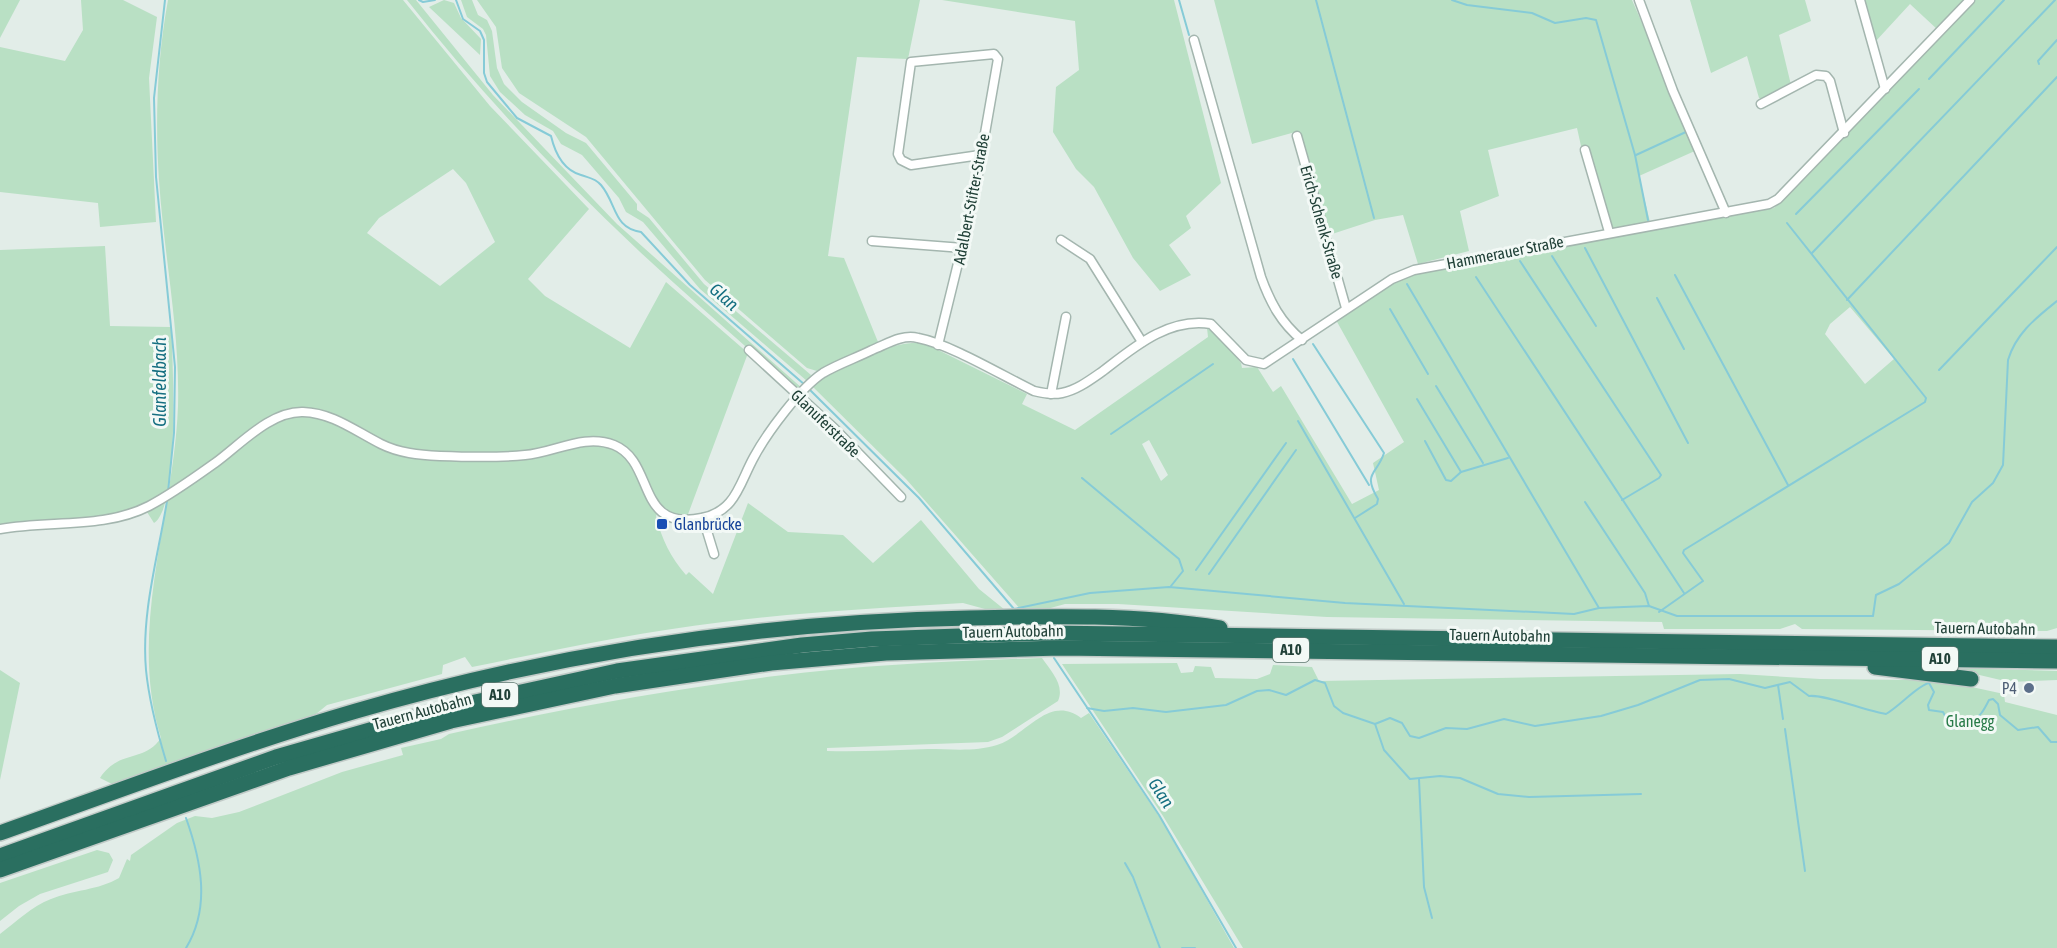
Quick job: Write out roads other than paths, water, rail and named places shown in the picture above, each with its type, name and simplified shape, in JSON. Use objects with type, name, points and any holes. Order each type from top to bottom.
[{"type":"highway","points":[[0,833],[274,736],[422,693],[616,651],[758,632],[849,623],[1007,617],[1184,622],[1264,636]]},
{"type":"highway","name":"A10","points":[[0,856],[276,757],[443,708],[530,688],[698,658],[872,639],[1021,633],[1264,636]]},
{"type":"highway","name":"Tauern Autobahn","points":[[1264,636],[2027,643],[2057,646]]},
{"type":"highway","name":"Tauern Autobahn","points":[[0,870],[289,768],[400,735],[533,702],[615,686],[771,663],[897,652],[1060,648],[2057,661]]},
{"type":"highway","points":[[1824,658],[1832,664],[1971,679]]},
{"type":"street","points":[[1639,0],[1673,91],[1726,213]]},
{"type":"street","points":[[1860,0],[1885,89]]},
{"type":"street","name":"Hammerauer Straße","points":[[1051,394],[1072,390],[1089,381],[1142,342],[1178,326],[1211,324],[1246,360],[1259,364],[1271,361],[1392,279],[1414,270],[1769,204],[1778,199],[1844,133],[1970,0]]},
{"type":"street","points":[[1194,40],[1261,277],[1270,301],[1291,331],[1302,340]]},
{"type":"street","name":"Adalbert-Stifter-Straße","points":[[938,345],[963,248],[998,59],[994,54],[911,62],[898,154],[901,160],[911,165],[980,155]]},
{"type":"street","points":[[1761,104],[1816,75],[1826,76],[1830,81],[1844,133]]},
{"type":"street","name":"Erich-Schenk-Straße","points":[[1297,136],[1346,308]]},
{"type":"street","points":[[1585,150],[1609,232]]},
{"type":"street","points":[[1061,240],[1090,259],[1142,342]]},
{"type":"street","points":[[872,241],[963,248]]},
{"type":"street","points":[[0,529],[106,519],[131,513],[174,491],[269,423],[284,415],[306,412],[334,418],[386,446],[417,454],[525,455],[575,443],[604,441],[618,446],[632,459],[648,496],[660,512],[674,518],[703,518],[716,514],[735,499],[755,454],[817,378],[899,338],[917,337],[1034,391],[1051,394],[1066,317]]},
{"type":"street","name":"Glanuferstraße","points":[[749,350],[801,396],[902,497]]},
{"type":"street","points":[[703,518],[714,554]]},
{"type":"waterway","name":"Glanfeldbach","points":[[165,0],[154,98],[156,177],[175,367],[174,433],[168,492]]},
{"type":"waterway","name":"Glan","points":[[419,0],[423,2],[435,0]]},
{"type":"waterway","name":"Glan","points":[[456,0],[463,19],[480,31],[484,40],[484,73],[487,82],[517,118],[551,136],[555,149],[565,165],[575,173],[599,183],[625,226],[641,232],[690,285],[805,385]]},
{"type":"waterway","points":[[1179,0],[1189,35]]},
{"type":"waterway","points":[[1316,0],[1374,218]]},
{"type":"waterway","points":[[1452,0],[1467,5],[1532,13],[1555,23],[1586,18],[1596,20],[1635,155],[1648,220]]},
{"type":"waterway","points":[[1929,79],[2004,0]]},
{"type":"waterway","points":[[1812,253],[2055,0]]},
{"type":"waterway","points":[[2039,64],[2038,61],[2057,40]]},
{"type":"waterway","points":[[1847,300],[2057,77]]},
{"type":"waterway","points":[[1796,214],[1919,89]]},
{"type":"waterway","points":[[1636,155],[1688,131]]},
{"type":"waterway","points":[[1659,612],[1703,581],[1683,553],[1684,550],[1925,402],[1926,398],[1787,223]]},
{"type":"waterway","points":[[1939,370],[2057,247]]},
{"type":"waterway","points":[[1585,248],[1688,443]]},
{"type":"waterway","points":[[1552,256],[1596,326]]},
{"type":"waterway","points":[[1520,261],[1661,475],[1622,500]]},
{"type":"waterway","points":[[1675,275],[1788,485]]},
{"type":"waterway","points":[[1476,277],[1684,593]]},
{"type":"waterway","points":[[1407,284],[1599,608]]},
{"type":"waterway","points":[[1657,298],[1684,349]]},
{"type":"waterway","points":[[809,389],[919,498],[1014,609],[1090,593],[1169,587],[1345,603],[1574,614],[1599,608],[1649,606],[1677,616],[1873,616],[1876,595],[1899,584],[1949,543],[1972,502],[1993,483],[2003,465],[2008,360],[2021,334],[2057,301]]},
{"type":"waterway","points":[[1390,309],[1428,374]]},
{"type":"waterway","points":[[1313,344],[1384,453],[1371,478],[1371,484],[1378,499],[1377,504],[1355,518]]},
{"type":"waterway","points":[[1293,359],[1369,485]]},
{"type":"waterway","points":[[1111,434],[1213,364]]},
{"type":"waterway","points":[[1436,386],[1483,463]]},
{"type":"waterway","points":[[1417,399],[1461,472]]},
{"type":"waterway","points":[[1298,421],[1404,604]]},
{"type":"waterway","points":[[1425,441],[1446,480],[1451,481],[1461,472],[1508,458]]},
{"type":"waterway","points":[[1196,570],[1286,443]]},
{"type":"waterway","points":[[1209,574],[1296,450]]},
{"type":"waterway","points":[[1082,478],[1179,559],[1183,571],[1171,586]]},
{"type":"waterway","name":"Glanfeldbach","points":[[166,761],[149,693],[145,649],[151,585],[167,501]]},
{"type":"waterway","points":[[1585,502],[1645,593],[1649,606]]},
{"type":"waterway","name":"Glan","points":[[1054,658],[1159,815],[1236,948]]},
{"type":"waterway","points":[[1375,724],[1390,718],[1402,723],[1410,736],[1419,738],[1446,728],[1467,729],[1504,719],[1535,726],[1601,716],[1638,705],[1700,680],[1729,679],[1765,688],[1790,682],[1809,696],[1886,714],[1929,683],[1934,692],[1928,705],[1929,710],[1943,712],[1952,729],[1962,719],[1969,722],[1979,716],[1989,700],[1993,699],[1998,704],[2000,715],[2018,730],[2038,727],[2051,742],[2057,742]]},
{"type":"waterway","points":[[1087,708],[1104,711],[1133,708],[1166,712],[1226,705],[1257,691],[1269,690],[1286,695],[1315,680],[1325,683],[1334,706],[1343,713],[1375,724],[1384,750],[1410,779],[1440,776],[1460,778],[1498,794],[1529,797],[1641,794]]},
{"type":"waterway","points":[[1778,685],[1783,719]]},
{"type":"waterway","points":[[1785,729],[1805,871]]},
{"type":"waterway","points":[[1419,779],[1424,887],[1432,918]]},
{"type":"waterway","name":"Glanfeldbach","points":[[186,818],[196,850],[201,900],[194,932],[186,948]]},
{"type":"waterway","points":[[1125,863],[1133,877],[1160,948]]},
{"type":"waterway","points":[[1182,948],[1195,948]]},
{"type":"place","name":"Glanbrücke","points":[[662,524]]},
{"type":"place","name":"P4","points":[[2029,688]]},
{"type":"park label","name":"Glanegg","points":[[1970,721]]}]
